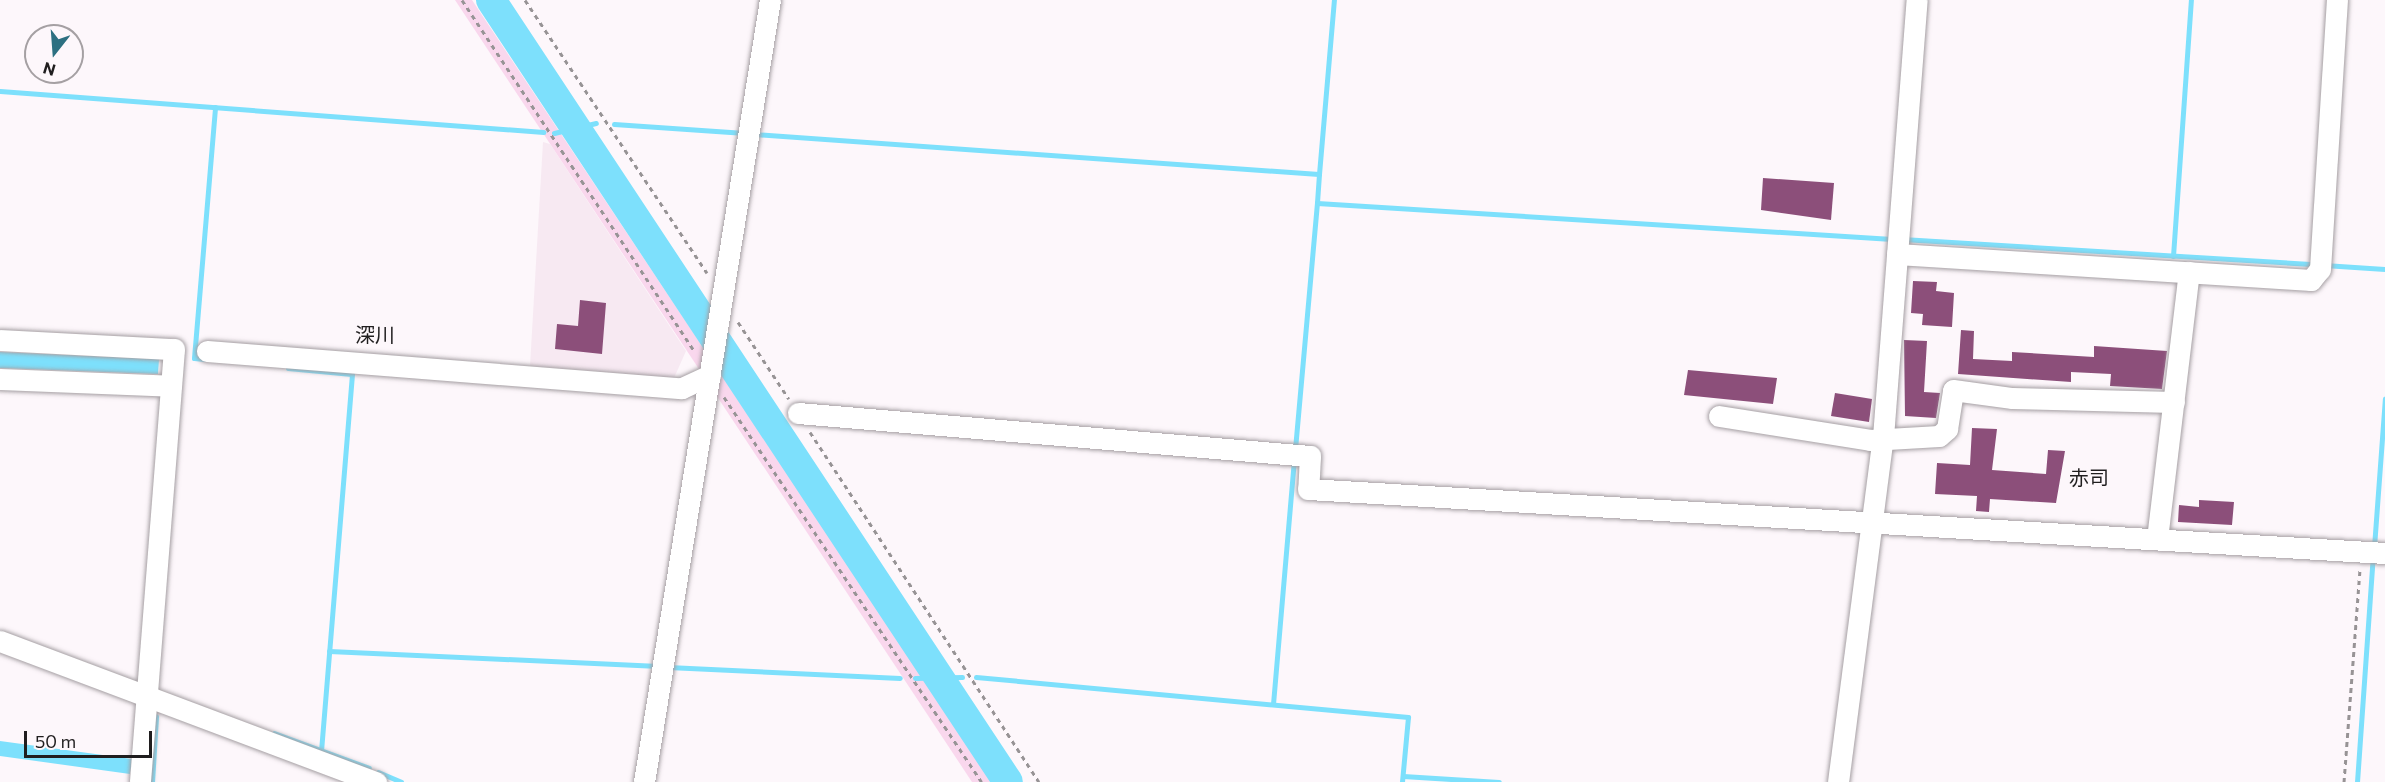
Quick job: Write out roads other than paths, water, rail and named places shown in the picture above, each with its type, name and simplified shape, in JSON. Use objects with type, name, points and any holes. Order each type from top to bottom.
[{"type":"street","points":[[644,782],[710,375],[725,301],[770,0]]},
{"type":"street","points":[[1838,782],[1883,437],[1917,0]]},
{"type":"street","points":[[1898,244],[2189,273],[2311,280],[2320,263],[2337,0]]},
{"type":"street","points":[[2157,539],[2189,273]]},
{"type":"street","points":[[0,340],[174,349],[140,782]]},
{"type":"street","points":[[207,351],[681,388],[710,375]]},
{"type":"street","points":[[0,379],[171,386]]},
{"type":"street","points":[[1719,416],[1870,440],[1883,437],[1939,436],[1947,429],[1953,390],[2012,398],[2174,402]]},
{"type":"street","points":[[798,413],[1310,456],[1308,489],[2375,552]]},
{"type":"street","points":[[0,641],[148,701],[375,782]]},
{"type":"water","points":[[0,352],[159,359],[158,374],[0,368]]},
{"type":"water","points":[[0,741],[132,759],[130,774],[0,756]]},
{"type":"waterway","points":[[491,0],[1008,782]]},
{"type":"waterway","points":[[1319,174],[1334,0]]},
{"type":"waterway","points":[[2173,256],[2191,0]]},
{"type":"waterway","points":[[0,91],[543,132]]},
{"type":"waterway","points":[[204,359],[194,358],[215,107]]},
{"type":"waterway","points":[[554,133],[596,123]]},
{"type":"waterway","points":[[614,124],[745,133]]},
{"type":"waterway","points":[[754,134],[1319,174],[1317,203],[1892,239]]},
{"type":"waterway","points":[[1295,449],[1317,203]]},
{"type":"waterway","points":[[1902,239],[2314,264]]},
{"type":"waterway","points":[[2324,265],[2385,269]]},
{"type":"waterway","points":[[288,368],[352,374],[321,748]]},
{"type":"waterway","points":[[2374,547],[2385,398]]},
{"type":"waterway","points":[[1273,704],[1294,458]]},
{"type":"waterway","points":[[2357,782],[2373,556]]},
{"type":"waterway","points":[[329,651],[659,666]]},
{"type":"waterway","points":[[668,667],[900,678]]},
{"type":"waterway","points":[[915,678],[962,677]]},
{"type":"waterway","points":[[976,677],[1408,717],[1402,782]]},
{"type":"waterway","points":[[152,782],[156,716]]},
{"type":"waterway","points":[[274,733],[369,768]]},
{"type":"waterway","points":[[378,772],[401,782]]},
{"type":"waterway","points":[[1403,776],[1499,782]]},
{"type":"district","name":"深川","points":[[375,334]]},
{"type":"district","name":"赤司","points":[[2089,477]]}]
